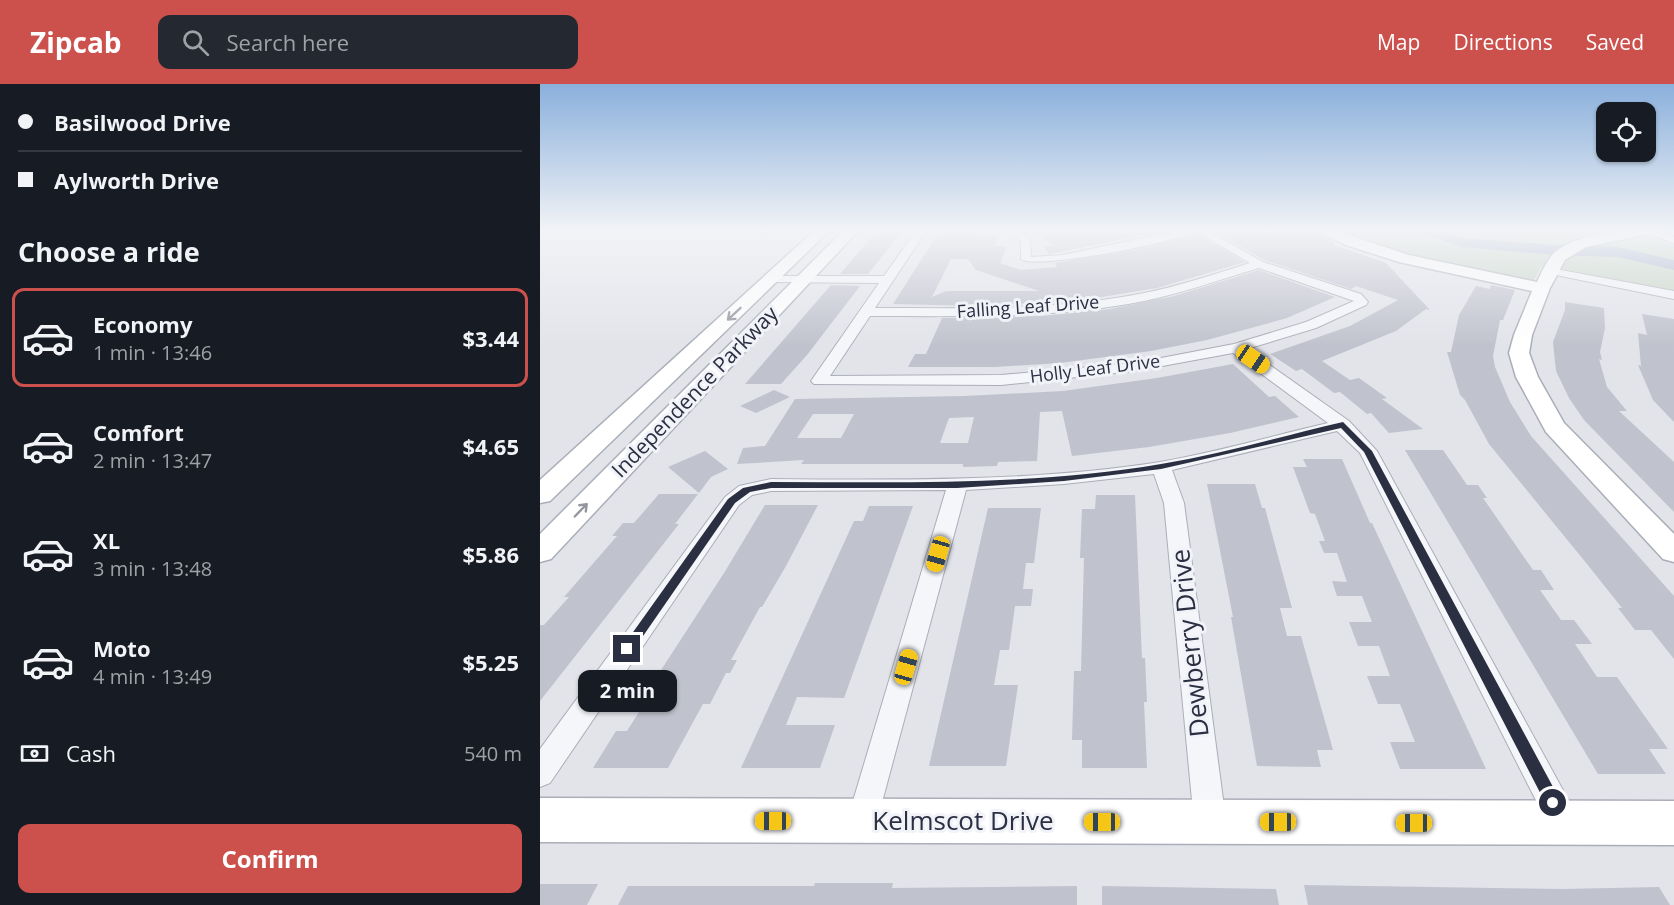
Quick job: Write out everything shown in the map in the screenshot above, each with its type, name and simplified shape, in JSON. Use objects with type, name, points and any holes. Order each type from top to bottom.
[{"type":"street","name":"Independence Parkway","points":[[540,495],[781,269]]},
{"type":"street","name":"Independence Parkway","points":[[540,552],[813,269]]},
{"type":"street","points":[[865,312],[894,269]]},
{"type":"street","name":"Falling Leaf Drive","points":[[865,312],[965,312],[1079,306],[1144,297],[1240,269]]},
{"type":"street","name":"Holly Leaf Drive","points":[[865,312],[819,381],[1001,380],[1135,367],[1236,348],[1311,325],[1362,302],[1357,297],[1275,269]]},
{"type":"street","points":[[1469,269],[1674,295]]},
{"type":"street","points":[[1553,269],[1523,335],[1519,353],[1527,377],[1554,427],[1674,552]]},
{"type":"street","points":[[771,279],[887,280]]},
{"type":"street","points":[[1236,348],[1309,397],[1343,425],[1368,451],[1564,823]]},
{"type":"street","points":[[540,773],[732,501],[746,490],[771,485],[957,486],[1064,478],[1161,467],[1343,425]]},
{"type":"street","name":"Dewberry Drive","points":[[1161,467],[1174,503],[1210,822]]},
{"type":"street","points":[[863,821],[957,486]]},
{"type":"street","name":"Kelmscot Drive","points":[[540,820],[1674,824]]},
{"type":"green space","points":[[1470,269],[1540,269],[1533,282]]},
{"type":"green space","points":[[1553,269],[1674,269],[1674,292]]},
{"type":"building","points":[[844,269],[872,269],[868,274],[840,274]]},
{"type":"building","points":[[915,269],[946,269],[932,297],[946,291],[1039,291],[976,269],[1220,269],[1157,288],[1077,301],[976,306],[893,304]]},
{"type":"building","points":[[1292,269],[1392,269],[1430,310],[1426,309],[1396,331],[1322,361],[1350,380],[1359,378],[1387,398],[1382,399],[1423,429],[1389,433],[1371,413],[1367,414],[1340,392],[1334,393],[1302,369],[1296,371],[1270,354],[1350,326],[1398,300],[1356,286],[1351,289]]},
{"type":"building","points":[[1259,270],[1335,297],[1287,318],[1207,340],[1151,351],[1060,363],[995,367],[908,367],[915,354],[926,354],[942,318],[1042,316],[1110,309],[1174,296]]},
{"type":"building","points":[[831,285],[860,286],[807,355],[781,384],[745,384]]},
{"type":"building","points":[[1491,285],[1515,290],[1503,320],[1500,320],[1493,356],[1495,367],[1510,402],[1531,436],[1674,596],[1674,659],[1651,630],[1635,630],[1618,608],[1622,608],[1489,444],[1460,395],[1447,352],[1451,352],[1459,315],[1476,286],[1490,289]]},
{"type":"building","points":[[1565,302],[1604,308],[1605,328],[1600,352],[1602,360],[1599,359],[1607,387],[1627,411],[1619,411],[1674,462],[1674,512],[1584,420],[1569,398],[1556,371],[1553,342],[1565,310]]},
{"type":"building","points":[[1642,314],[1674,319],[1674,422],[1653,400],[1638,365],[1641,366],[1638,333],[1647,335]]},
{"type":"building","points":[[1233,364],[1269,397],[1275,396],[1299,417],[1230,433],[1149,447],[1072,456],[1062,411],[1040,412],[1037,461],[998,462],[997,466],[963,467],[963,464],[801,464],[804,460],[737,464],[743,448],[765,446],[795,399],[965,396],[1063,391],[1157,378]],"holes":[[[813,414],[854,414],[841,438],[797,438]],[[974,417],[968,443],[940,443],[949,418]]]},
{"type":"building","points":[[774,390],[790,397],[756,413],[740,406]]},
{"type":"building","points":[[1405,450],[1443,450],[1467,485],[1478,485],[1487,498],[1483,498],[1533,570],[1541,570],[1554,590],[1540,590],[1561,620],[1574,620],[1592,644],[1575,644],[1597,677],[1617,677],[1668,749],[1649,749],[1666,774],[1598,774]]},
{"type":"building","points":[[705,451],[728,469],[711,477],[699,493],[668,467]]},
{"type":"building","points":[[1303,459],[1342,459],[1486,769],[1400,769],[1390,742],[1415,742],[1400,704],[1378,704],[1367,676],[1390,676],[1379,646],[1358,646],[1349,622],[1372,622],[1362,596],[1337,596],[1332,581],[1347,582],[1337,553],[1324,553],[1319,541],[1325,541],[1315,514],[1310,513],[1293,467],[1307,467]]},
{"type":"building","points":[[1207,484],[1255,484],[1262,508],[1265,508],[1292,608],[1280,608],[1287,636],[1301,636],[1333,750],[1317,750],[1321,767],[1257,766],[1231,617],[1233,617]]},
{"type":"building","points":[[659,494],[698,494],[675,524],[679,524],[540,701],[540,625],[544,625],[569,597],[564,597],[617,536],[612,536],[623,523],[634,523]]},
{"type":"building","points":[[1096,495],[1135,495],[1142,658],[1145,658],[1147,702],[1144,702],[1147,768],[1082,768],[1082,740],[1072,740],[1074,671],[1081,671],[1084,558],[1080,558],[1082,509],[1095,509]]},
{"type":"building","points":[[765,505],[818,505],[786,566],[731,660],[737,660],[730,673],[726,673],[710,704],[703,704],[668,768],[593,768],[616,731],[627,731],[644,704],[639,704]]},
{"type":"building","points":[[869,506],[913,506],[844,698],[797,697],[786,725],[835,725],[820,768],[741,768],[854,521],[863,521]]},
{"type":"building","points":[[988,508],[1041,508],[1034,563],[1026,563],[1023,589],[1033,589],[1031,606],[1015,606],[1009,650],[1000,650],[994,685],[1018,685],[1006,766],[929,766]]},
{"type":"building","points":[[815,883],[893,883],[892,888],[1077,886],[1077,905],[618,905],[628,886],[814,886]]},
{"type":"building","points":[[540,884],[598,884],[587,905],[540,905]]},
{"type":"building","points":[[1304,885],[1562,889],[1659,887],[1670,905],[1308,905]]},
{"type":"building","points":[[1102,886],[1276,889],[1279,905],[1102,905]]},
{"type":"route","points":[[627,649],[732,501],[746,490],[771,485],[957,486],[1064,478],[1161,467],[1343,425],[1368,451],[1553,803]]}]
